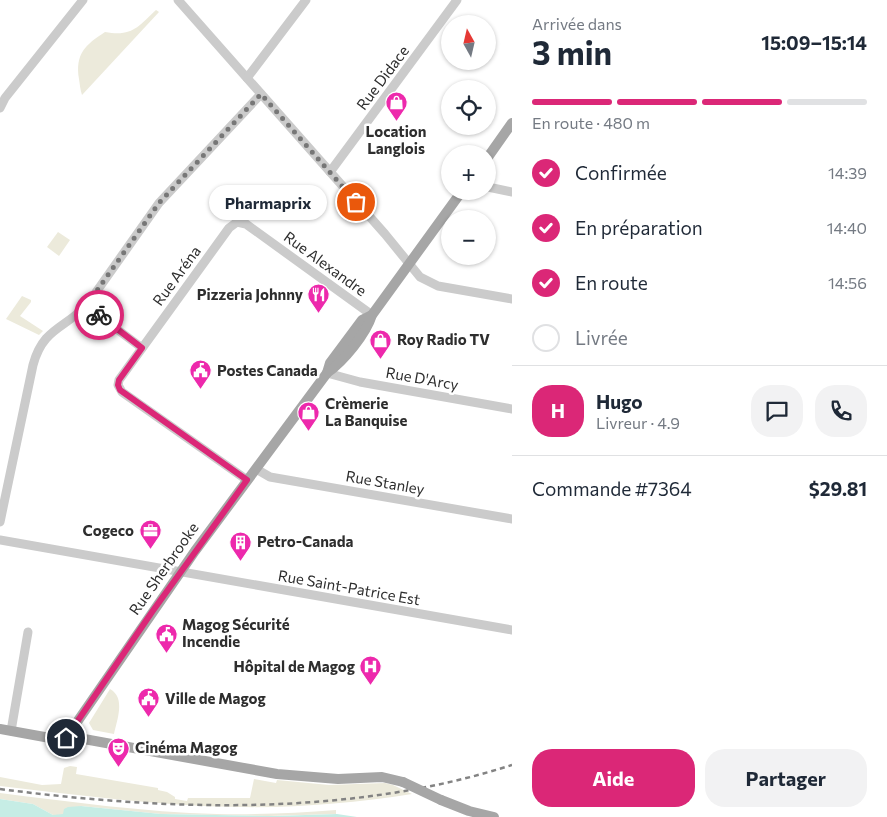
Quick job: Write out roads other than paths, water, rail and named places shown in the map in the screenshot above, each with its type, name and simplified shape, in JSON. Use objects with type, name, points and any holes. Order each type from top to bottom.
[{"type":"main road","points":[[496,146],[512,124]]},
{"type":"main road","name":"Rue Sherbrooke","points":[[66,738],[200,544],[328,373],[339,365],[369,324],[372,315],[455,200]]},
{"type":"main road","points":[[0,729],[50,738],[94,741],[284,775],[338,779],[382,777],[403,782],[469,811],[494,817]]},
{"type":"street","points":[[0,108],[5,98],[83,0]]},
{"type":"street","points":[[178,0],[420,277],[432,284],[512,299]]},
{"type":"street","points":[[247,78],[306,0]]},
{"type":"street","name":"Rue Didace","points":[[330,172],[458,0]]},
{"type":"street","points":[[0,522],[38,349],[48,335],[86,306],[159,203],[261,94]]},
{"type":"street","points":[[496,189],[512,192]]},
{"type":"street","name":"Rue Alexandre","points":[[237,222],[246,224],[372,315]]},
{"type":"street","name":"Rue Aréna","points":[[237,222],[229,228],[119,380],[118,385],[120,390],[247,480]]},
{"type":"street","points":[[86,306],[142,348]]},
{"type":"street","name":"Rue D'Arcy","points":[[328,373],[360,382],[512,409]]},
{"type":"street","name":"Rue Stanley","points":[[256,469],[270,477],[512,519]]},
{"type":"street","name":"Rue Saint-Patrice Est","points":[[0,540],[512,630]]},
{"type":"street","points":[[11,731],[28,632]]},
{"type":"railway","points":[[0,789],[129,802],[259,805],[387,794],[450,782],[512,765]]},
{"type":"place","name":"Location Langlois","points":[[396,122]]},
{"type":"place","name":"Pharmaprix","points":[[356,202]]},
{"type":"place","name":"Pizzeria Johnny","points":[[319,314]]},
{"type":"place","name":"Roy Radio TV","points":[[381,359]]},
{"type":"place","name":"Postes Canada","points":[[201,390]]},
{"type":"place","name":"Crèmerie La Banquise","points":[[309,432]]},
{"type":"place","name":"Cogeco","points":[[150,550]]},
{"type":"place","name":"Petro-Canada","points":[[241,561]]},
{"type":"place","name":"Magog Sécurité Incendie","points":[[166,653]]},
{"type":"place","name":"Hôpital de Magog","points":[[371,686]]},
{"type":"place","name":"Ville de Magog","points":[[149,718]]},
{"type":"place","name":"Cinéma Magog","points":[[119,767]]}]
